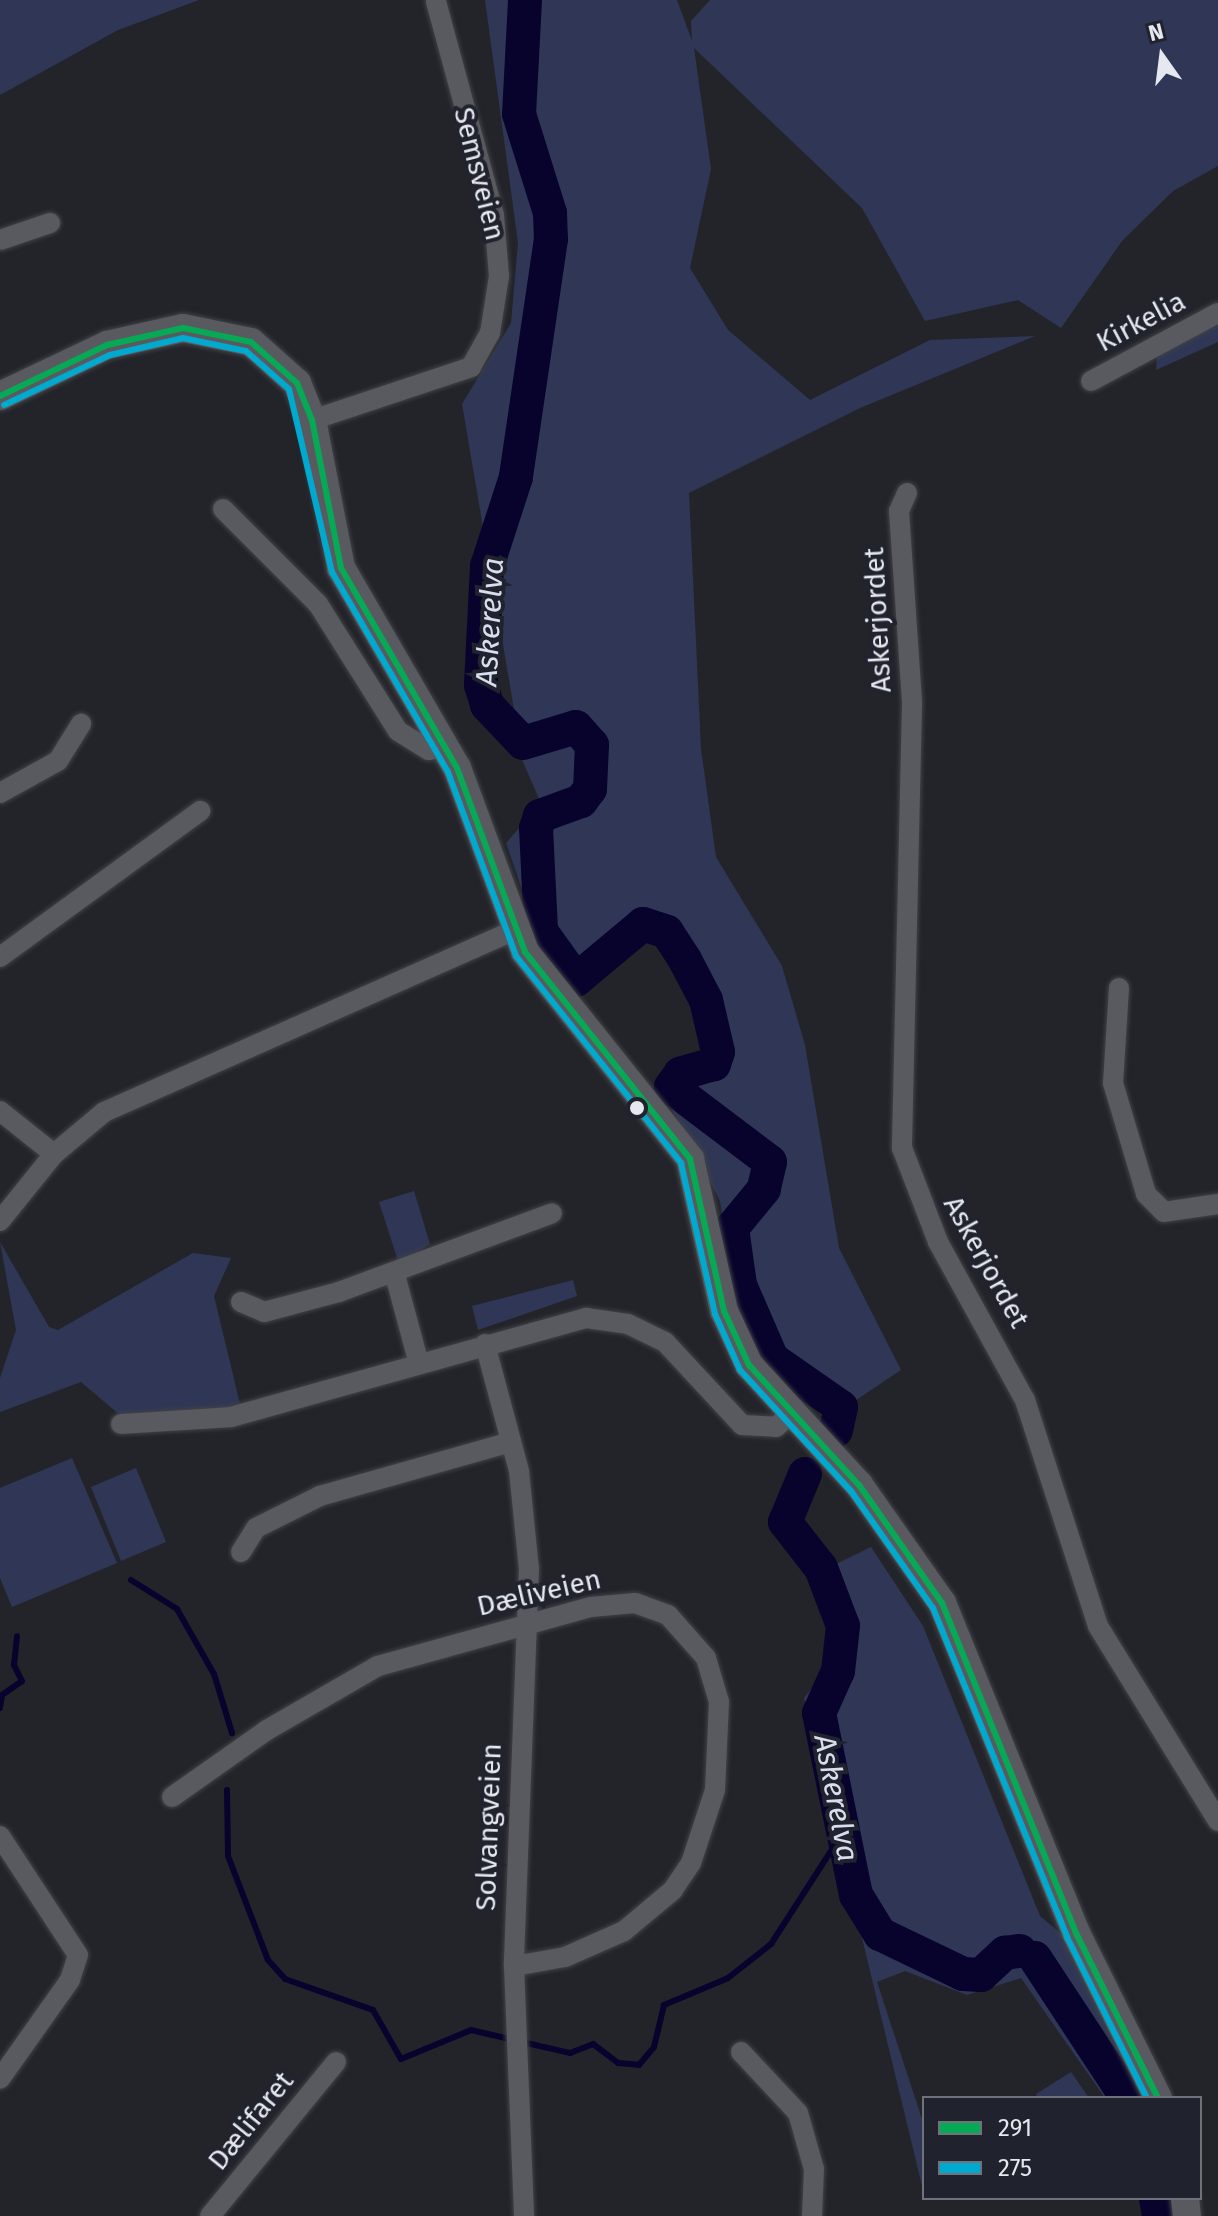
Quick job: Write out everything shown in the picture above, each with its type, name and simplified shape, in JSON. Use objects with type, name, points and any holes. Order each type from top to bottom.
[{"type":"main road","points":[[0,396],[134,336],[205,329],[269,352],[297,383],[312,420],[341,568],[445,746],[514,930],[559,1002],[680,1142],[697,1177],[732,1336],[793,1412],[859,1485],[942,1603],[1076,1933],[1157,2096]]},
{"type":"street","name":"Semsveien","points":[[312,420],[471,367],[490,333],[499,276],[494,215],[436,1]]},
{"type":"street","points":[[0,240],[50,223]]},
{"type":"street","name":"Kirkelia","points":[[1091,381],[1218,313]]},
{"type":"street","name":"Askerjordet","points":[[907,493],[899,511],[912,704],[898,1080],[902,1148],[938,1242],[1025,1400],[1098,1626],[1218,1821]]},
{"type":"street","points":[[223,509],[318,604],[398,731],[429,750],[445,746]]},
{"type":"street","points":[[0,793],[58,761],[81,724]]},
{"type":"street","points":[[0,957],[200,811]]},
{"type":"street","points":[[0,1221],[54,1154],[85,1124],[132,1098],[514,930]]},
{"type":"street","points":[[1119,988],[1113,1083],[1146,1194],[1164,1212],[1218,1204]]},
{"type":"street","points":[[0,1111],[54,1154]]},
{"type":"street","points":[[241,1302],[264,1312],[395,1275],[552,1213]]},
{"type":"street","points":[[395,1275],[419,1364]]},
{"type":"street","points":[[121,1424],[231,1417],[586,1318],[628,1324],[673,1349],[742,1425],[776,1427],[793,1412]]},
{"type":"street","name":"Solvangveien","points":[[485,1344],[511,1442],[526,1523],[526,1622],[514,1966],[524,2216]]},
{"type":"street","points":[[241,1552],[256,1528],[320,1496],[511,1442]]},
{"type":"street","name":"Dæliveien","points":[[172,1797],[267,1730],[378,1666],[526,1622],[619,1603],[668,1615],[706,1658],[720,1742],[705,1830],[673,1890],[594,1947],[514,1966]]},
{"type":"street","points":[[0,1836],[78,1955],[70,1980],[0,2079]]},
{"type":"street","points":[[741,2052],[798,2113],[814,2169],[812,2216]]},
{"type":"street","name":"Dælifaret","points":[[210,2216],[336,2062]]},
{"type":"shaded area","points":[[0,0],[199,0],[118,30],[0,95]]},
{"type":"shaded area","points":[[485,0],[677,0],[692,41],[691,21],[710,0],[1218,0],[1218,166],[1173,191],[1122,241],[1061,328],[1018,300],[925,321],[862,208],[694,48],[711,169],[690,268],[728,330],[810,400],[930,340],[1035,336],[860,408],[689,493],[701,749],[716,857],[782,966],[805,1045],[839,1248],[901,1370],[826,1420],[761,1353],[734,1291],[720,1201],[664,1094],[680,1074],[714,1064],[718,1052],[706,1000],[685,960],[667,932],[643,924],[576,980],[532,919],[506,843],[541,803],[523,762],[462,404],[511,323],[518,243]]},
{"type":"shaded area","points":[[1218,321],[1218,342],[1156,370],[1157,355]]},
{"type":"shaded area","points":[[414,1191],[430,1244],[399,1264],[379,1202]]},
{"type":"shaded area","points":[[0,1242],[49,1327],[58,1330],[193,1253],[231,1258],[214,1296],[241,1408],[121,1416],[81,1382],[0,1412],[0,1378],[16,1330]]},
{"type":"shaded area","points":[[573,1280],[577,1296],[478,1330],[472,1306]]},
{"type":"shaded area","points":[[72,1458],[117,1563],[12,1607],[0,1578],[0,1488]]},
{"type":"shaded area","points":[[136,1468],[166,1542],[121,1561],[91,1487]]},
{"type":"shaded area","points":[[871,1547],[923,1626],[1040,1916],[1065,1937],[1146,2096],[1104,2096],[1021,1978],[967,1995],[905,1971],[877,1982],[922,2119],[922,2186],[804,1698],[850,1642],[826,1569]]},
{"type":"shaded area","points":[[1071,2072],[1088,2096],[1037,2096]]},
{"type":"waterway","name":"Askerelva","points":[[525,0],[519,114],[550,213],[551,239],[516,477],[487,566],[481,685],[487,705],[523,743],[576,727],[592,745],[590,789],[581,801],[540,816],[536,828],[541,931],[576,980],[643,924],[667,932],[685,960],[706,1000],[718,1052],[714,1064],[680,1074],[671,1087],[770,1162],[764,1189],[732,1228],[740,1285],[772,1359],[841,1407],[836,1430]]},
{"type":"waterway","name":"Askerelva","points":[[805,1474],[785,1522],[821,1568],[843,1626],[838,1671],[819,1713],[856,1895],[880,1934],[963,1974],[981,1975],[1005,1953],[1020,1951]]},
{"type":"waterway","points":[[131,1580],[177,1609],[214,1674],[232,1733]]},
{"type":"waterway","points":[[0,1708],[2,1695],[22,1681],[14,1665],[17,1636]]},
{"type":"waterway","points":[[227,1790],[228,1856],[268,1960],[285,1979],[373,2010],[401,2059],[471,2030],[570,2053],[593,2044],[618,2063],[639,2065],[654,2047],[664,2005],[728,1978],[771,1944],[842,1834]]},
{"type":"waterway","name":"Askerelva","points":[[1035,1958],[1126,2096]]},
{"type":"waterway","name":"Askerelva","points":[[1156,2200],[1159,2216]]},
{"type":"transit line","name":"291","points":[[0,396],[107,345],[183,328],[251,342],[297,383],[312,420],[341,568],[457,768],[525,952],[690,1159],[724,1311],[749,1365],[859,1485],[942,1603],[1076,1933],[1157,2096]]},
{"type":"transit line","name":"275","points":[[4,405],[110,355],[183,338],[246,351],[289,389],[332,572],[448,772],[516,956],[681,1163],[715,1314],[740,1370],[851,1491],[933,1608],[1067,1937],[1146,2096]]}]
